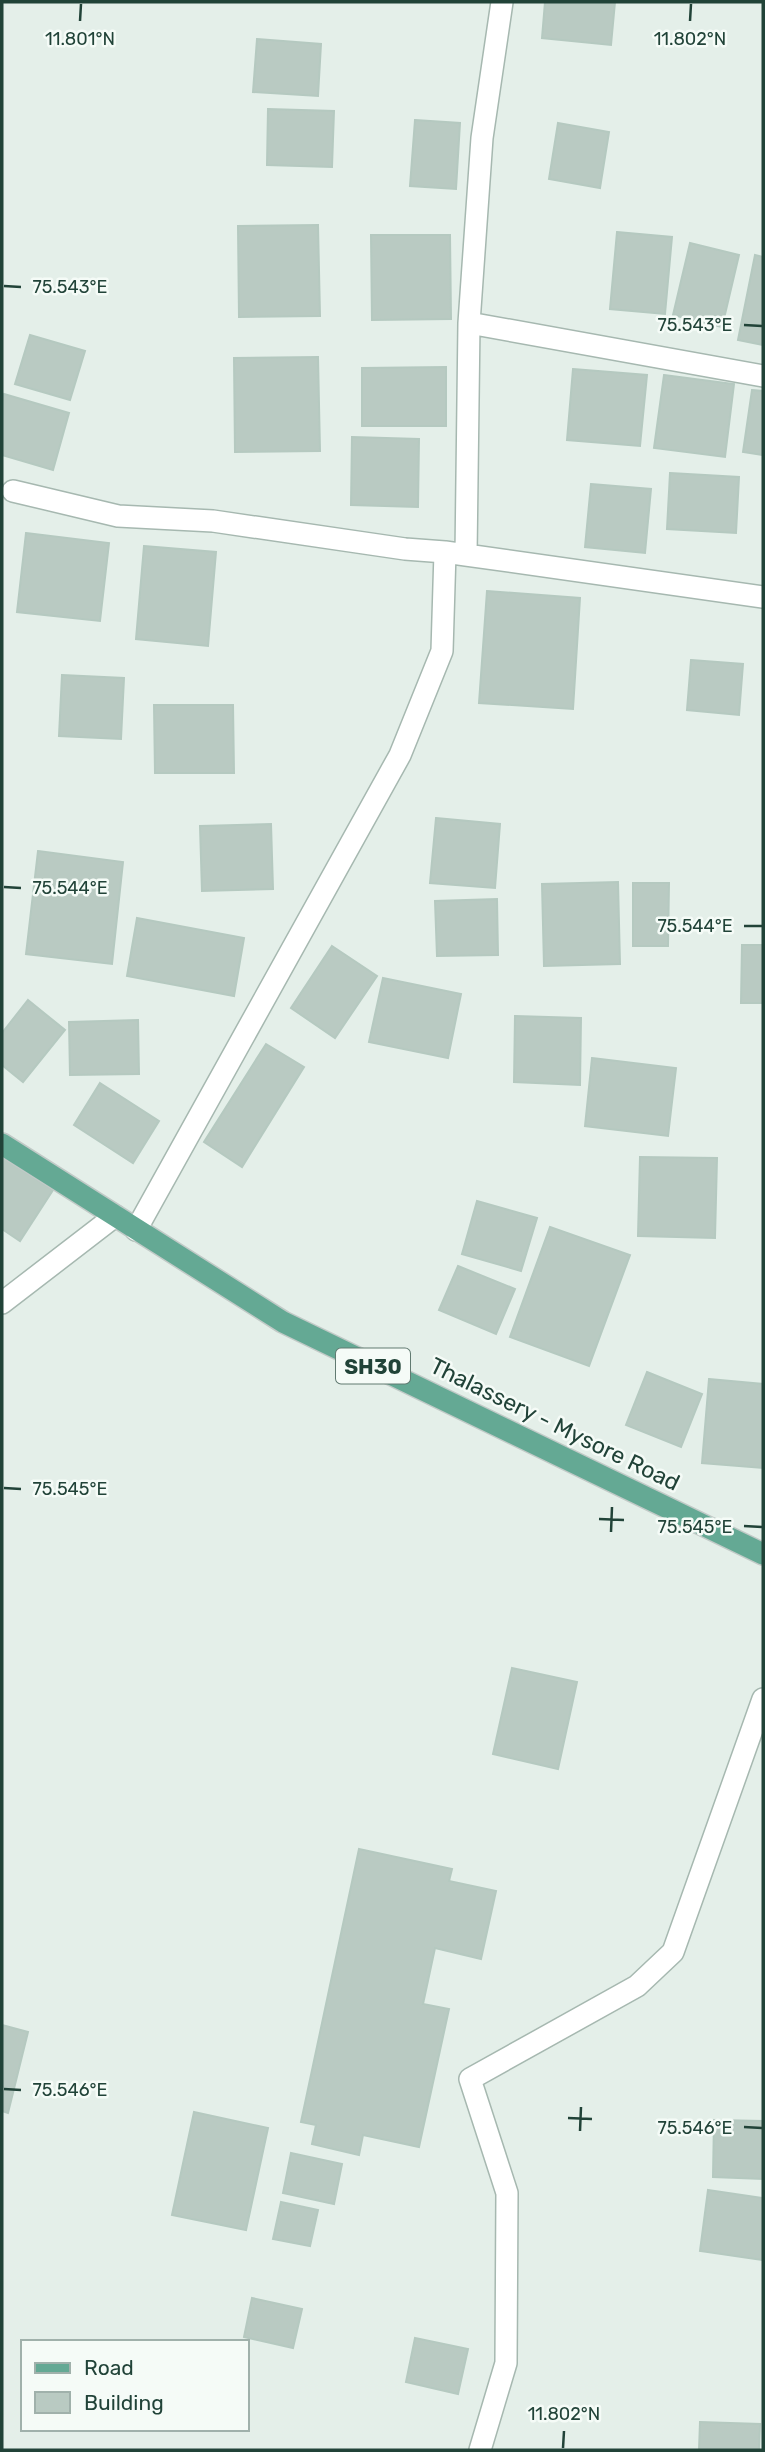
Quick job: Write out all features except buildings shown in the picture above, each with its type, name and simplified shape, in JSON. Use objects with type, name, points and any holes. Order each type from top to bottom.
[{"type":"main road","name":"Thalassery - Mysore Road","points":[[2,1144],[283,1322],[763,1554]]},
{"type":"street","points":[[136,1230],[400,755],[442,651],[455,553],[482,138],[502,2]]},
{"type":"street","points":[[469,323],[763,376]]},
{"type":"street","points":[[13,491],[118,516],[213,521],[763,597]]},
{"type":"street","points":[[2,1303],[115,1216]]},
{"type":"street","points":[[480,2450],[506,2363],[508,2193],[470,2079],[637,1986],[673,1952],[763,1699]]}]
